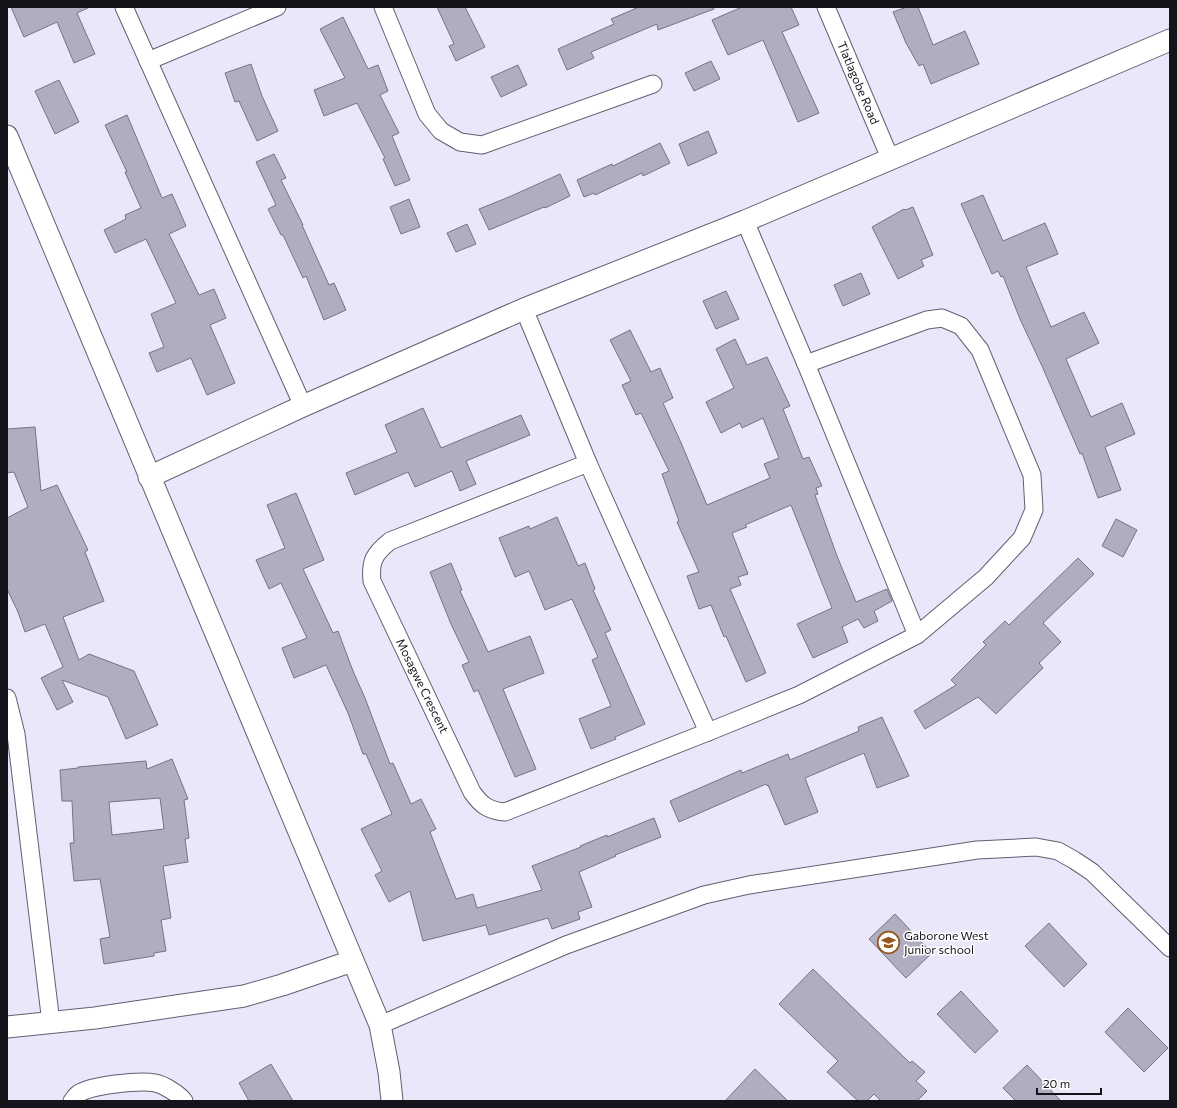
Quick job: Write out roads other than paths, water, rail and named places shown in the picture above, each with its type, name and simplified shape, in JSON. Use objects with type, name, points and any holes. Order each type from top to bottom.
[{"type":"street","points":[[124,7],[303,406]]},
{"type":"street","points":[[148,61],[277,7]]},
{"type":"street","points":[[383,7],[427,114],[441,131],[460,142],[482,145],[653,84]]},
{"type":"street","name":"Tlatlagobe Road","points":[[826,7],[890,158]]},
{"type":"street","points":[[149,477],[303,406],[524,310],[746,221],[890,158],[1170,40]]},
{"type":"street","points":[[7,136],[380,1025],[389,1072],[392,1101]]},
{"type":"street","points":[[746,221],[917,635]]},
{"type":"street","points":[[524,310],[588,463],[708,732]]},
{"type":"street","name":"Mosagwe Crescent","points":[[588,463],[390,541],[373,559],[371,570],[372,581],[472,792],[478,800],[488,808],[496,811],[505,812],[799,695],[917,635],[986,577],[1022,538],[1034,510],[1032,475],[980,350],[961,326],[942,318],[927,320],[806,364]]},
{"type":"street","points":[[7,698],[51,1023]]},
{"type":"street","points":[[380,1025],[566,945],[704,895],[749,885],[977,850],[1036,847],[1058,852],[1074,860],[1092,872],[1170,948]]},
{"type":"street","points":[[7,1028],[95,1018],[244,996],[282,985],[352,961]]},
{"type":"street","points":[[72,1101],[78,1094],[94,1088],[123,1083],[156,1083],[180,1096],[184,1101]]},
{"type":"place","name":"Gaborone West Junior school","points":[[888,943]]}]
